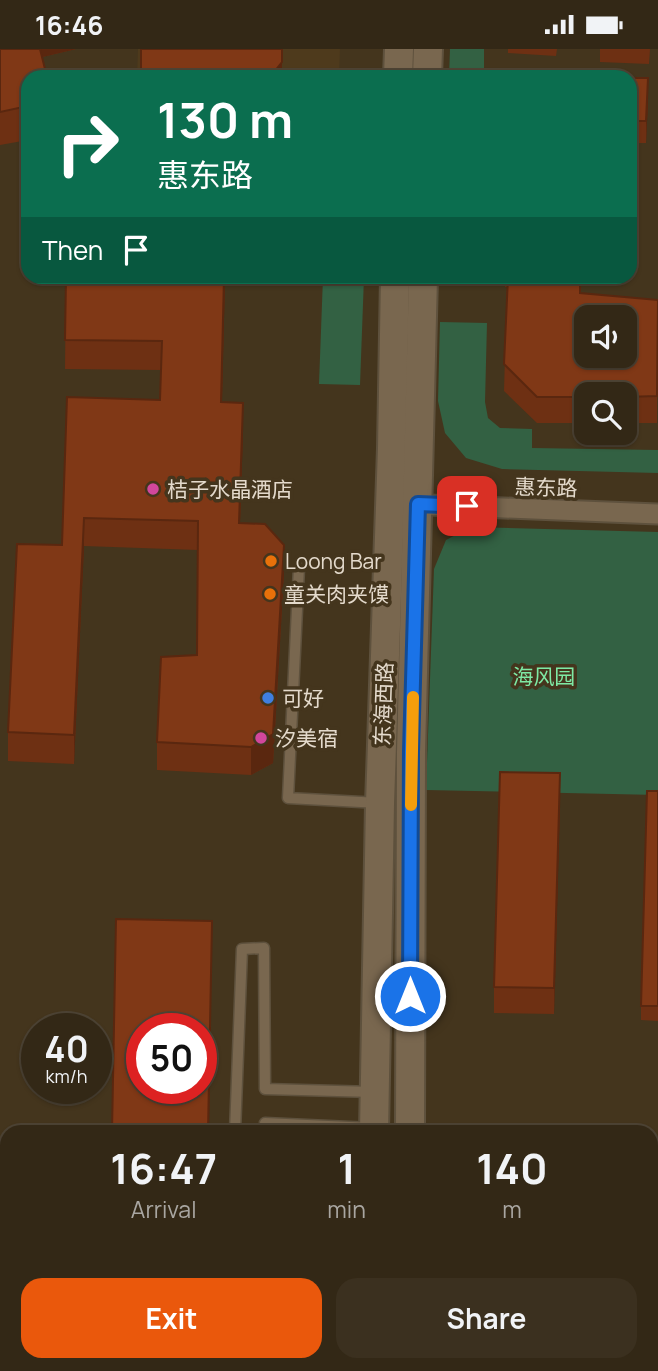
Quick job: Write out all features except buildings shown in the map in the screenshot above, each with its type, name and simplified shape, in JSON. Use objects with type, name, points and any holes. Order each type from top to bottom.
[{"type":"main road","points":[[398,70],[399,49]]},
{"type":"main road","points":[[427,70],[428,49]]},
{"type":"main road","name":"东海西路","points":[[374,1125],[395,284]]},
{"type":"main road","name":"东海西路","points":[[410,1125],[411,752],[423,284]]},
{"type":"street","name":"惠东路","points":[[390,504],[658,514]]},
{"type":"lane","points":[[299,567],[288,799],[380,804]]},
{"type":"lane","points":[[236,1125],[242,949],[264,948],[265,1089],[374,1092]]},
{"type":"lane","points":[[265,1125],[296,1125]]},
{"type":"shaded area","points":[[138,49],[340,49],[339,70],[137,70]]},
{"type":"green space","points":[[450,49],[484,49],[484,70],[449,70]]},
{"type":"green space","points":[[323,284],[364,284],[360,385],[319,384]]},
{"type":"green space","points":[[444,284],[478,284],[478,286]]},
{"type":"green space","points":[[440,322],[487,323],[485,402],[488,418],[500,428],[532,429],[532,448],[658,450],[658,473],[502,469],[466,458],[445,433],[438,401]]},
{"type":"green space","name":"海风园","points":[[471,527],[658,532],[658,795],[426,790],[434,569],[446,540]]},
{"type":"slow traffic","points":[[411,805],[413,697]]},
{"type":"place","name":"桔子水晶酒店","points":[[153,489]]},
{"type":"place","name":"Loong Bar","points":[[271,561]]},
{"type":"place","name":"童关肉夹馍","points":[[270,594]]},
{"type":"place","name":"可好","points":[[268,698]]},
{"type":"place","name":"汐美宿","points":[[261,738]]},
{"type":"route","points":[[410,996],[411,752],[418,504],[467,506]]}]
